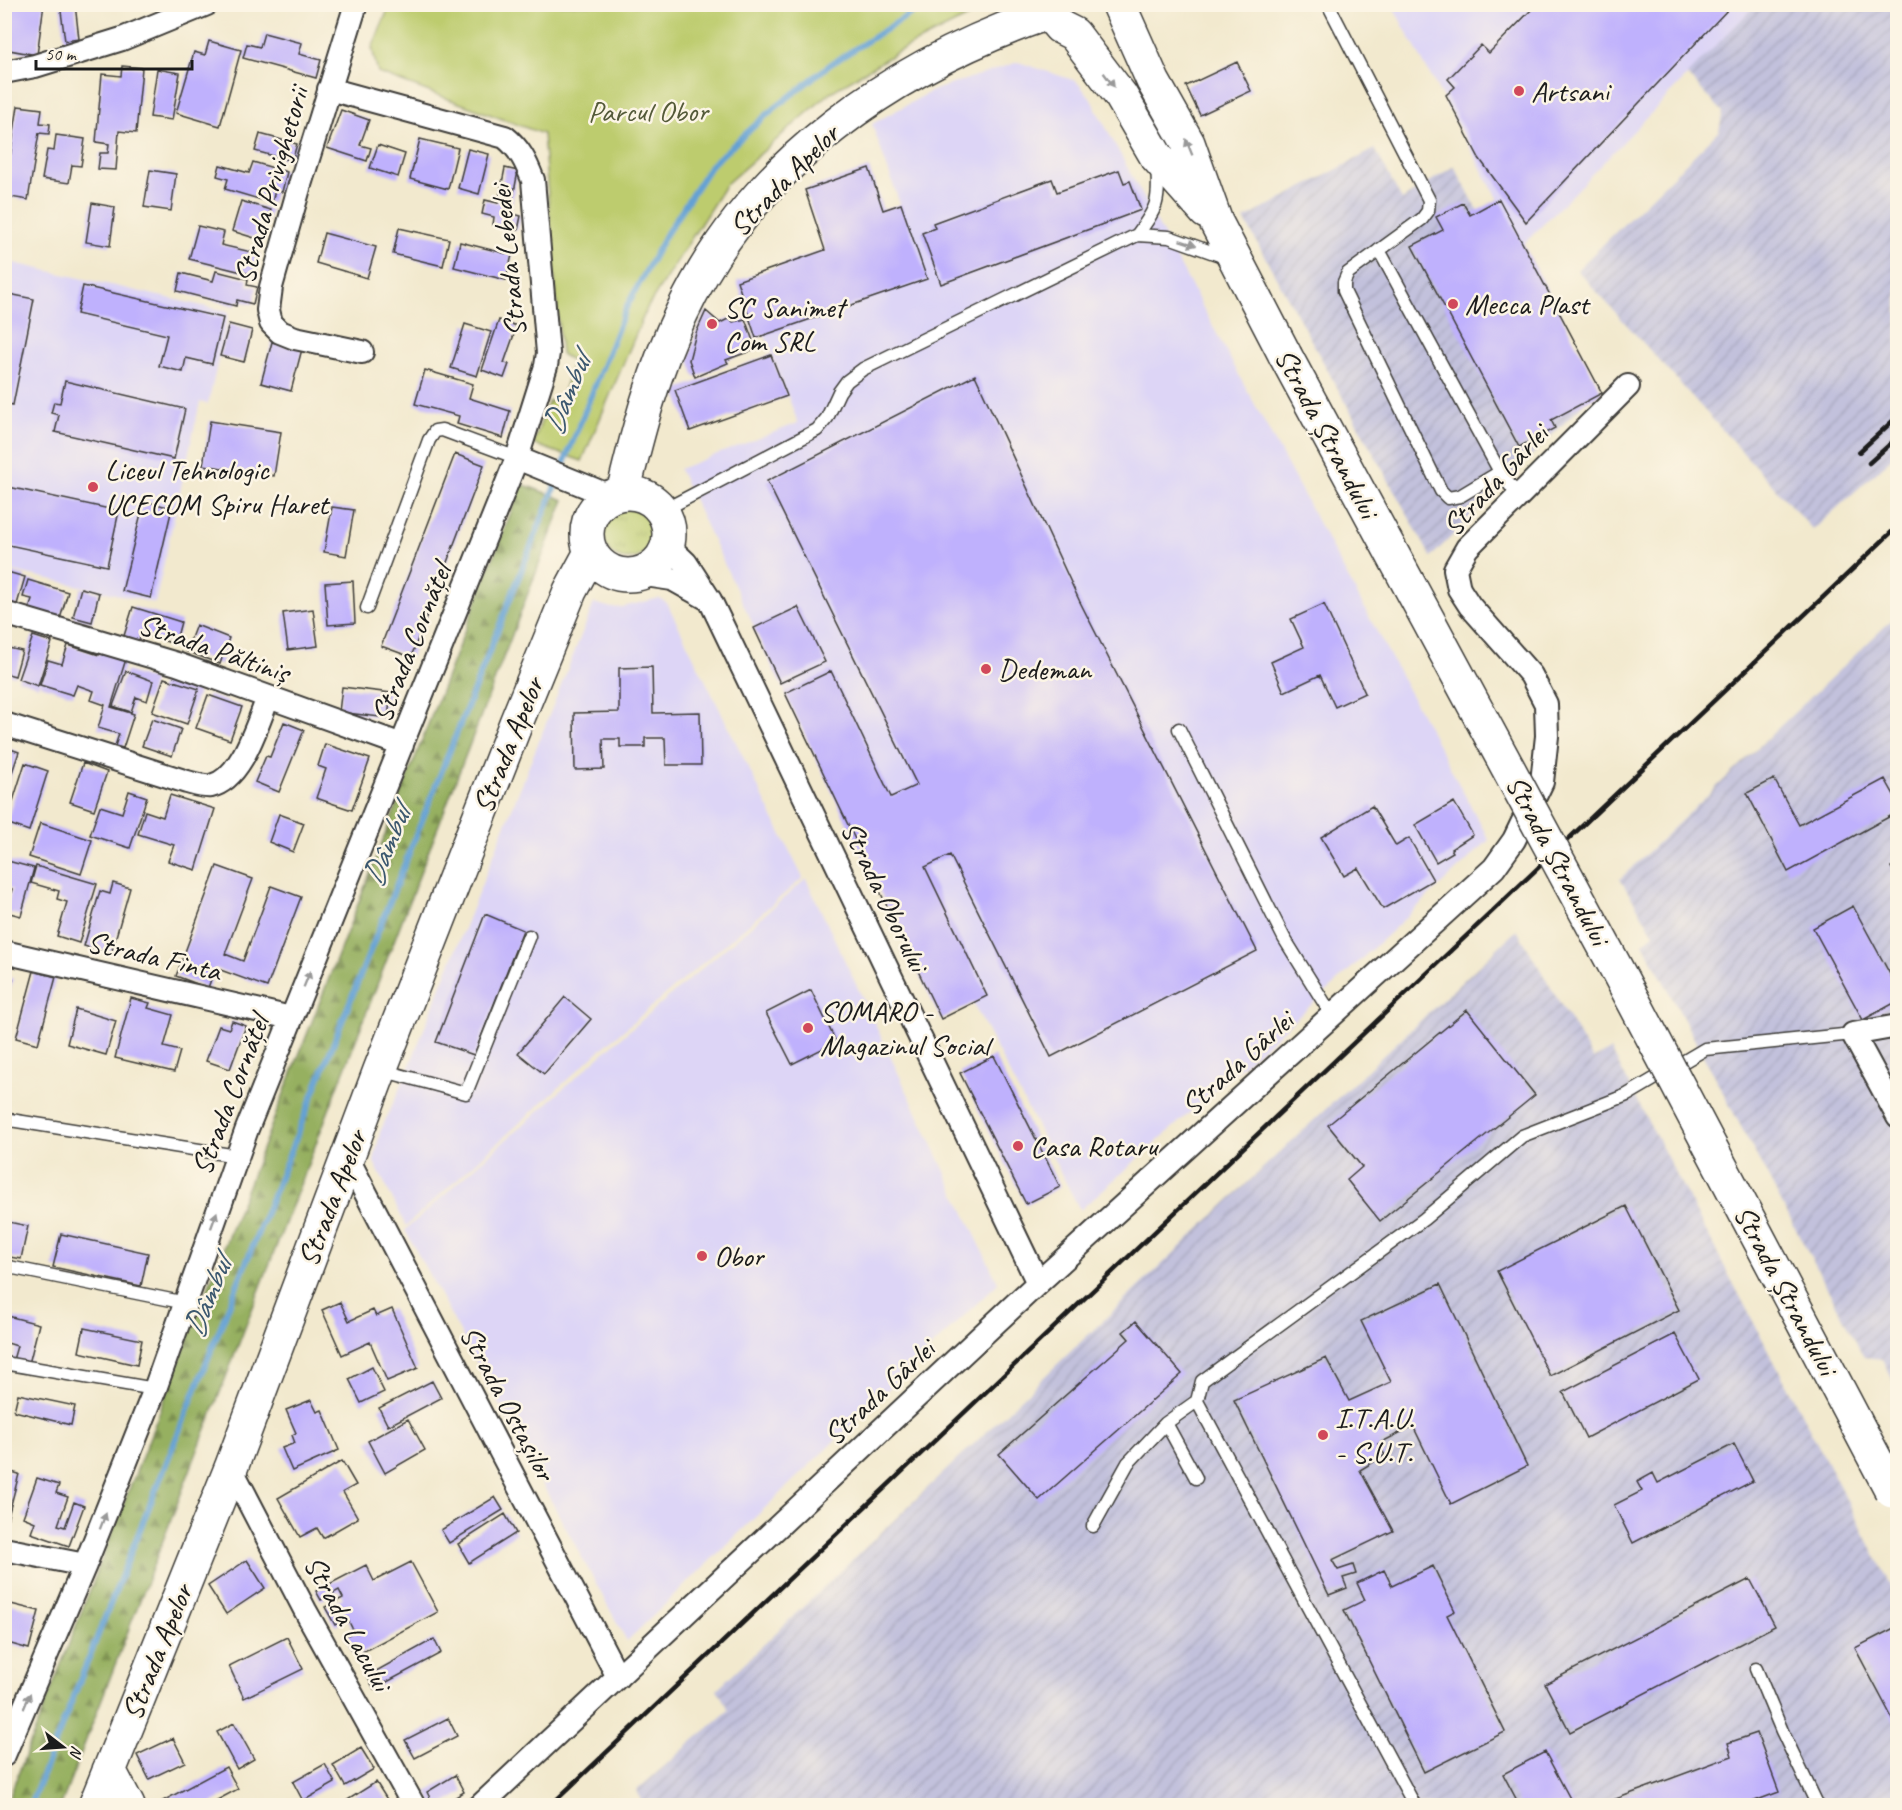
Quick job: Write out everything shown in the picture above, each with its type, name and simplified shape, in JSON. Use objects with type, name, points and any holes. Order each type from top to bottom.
[{"type":"street","points":[[4,72],[36,66],[122,39],[207,4]]},
{"type":"street","name":"Strada Privighetorii","points":[[356,4],[271,287],[268,310],[271,323],[280,333],[362,352]]},
{"type":"street","name":"Strada Ștrandului","points":[[1074,34],[1093,32],[1110,22],[1120,6]]},
{"type":"street","name":"Strada Ștrandului","points":[[1120,6],[1153,81],[1188,143],[1216,222],[1236,261],[1617,968],[1895,1496]]},
{"type":"street","points":[[1047,9],[1060,27],[1074,34]]},
{"type":"street","name":"Strada Apelor","points":[[625,497],[633,452],[666,349],[682,310],[705,269],[753,205],[782,172],[860,105],[904,78],[984,37],[1047,9]]},
{"type":"street","name":"Strada Ștrandului","points":[[1074,34],[1121,96],[1156,156],[1216,222]]},
{"type":"street","name":"Strada Lebedei","points":[[329,89],[506,137],[517,147],[524,158],[533,180],[548,353],[521,460]]},
{"type":"street","name":"Strada Gârlei","points":[[480,1806],[1038,1283],[1333,1017],[1494,868],[1514,840],[1542,782],[1547,736],[1546,704],[1531,675],[1470,606],[1459,589],[1455,569],[1467,548],[1628,386]]},
{"type":"street","points":[[521,460],[625,497],[668,522],[668,546],[651,568],[614,566]]},
{"type":"street","name":"Strada Cornățel","points":[[4,1755],[85,1565],[155,1389],[237,1156],[291,1018],[521,460]]},
{"type":"street","points":[[625,497],[600,504],[592,514],[587,526],[587,540],[614,566],[672,579],[710,600]]},
{"type":"street","name":"Strada Oborului","points":[[668,546],[686,563],[710,600],[1038,1283]]},
{"type":"street","name":"Strada Apelor","points":[[95,1806],[231,1468],[380,1070],[570,591],[614,566]]},
{"type":"street","name":"Strada Păltiniș","points":[[4,613],[177,664],[402,745]]},
{"type":"street","points":[[4,724],[187,782],[208,786],[223,782],[236,769],[268,698]]},
{"type":"street","name":"Strada Finta","points":[[4,952],[291,1018]]},
{"type":"street","points":[[1898,1026],[1853,1034],[1898,1117]]},
{"type":"street","name":"Strada Ostașilor","points":[[347,1157],[618,1677]]},
{"type":"street","name":"Strada Lacului","points":[[231,1468],[305,1610],[414,1806]]},
{"type":"street","points":[[4,1549],[85,1565]]},
{"type":"street","points":[[109,1770],[128,1806]]},
{"type":"lane","points":[[1328,4],[1429,200],[1428,211],[1422,219],[1347,273],[1344,291],[1441,491],[1448,498],[1460,496],[1500,472]]},
{"type":"lane","points":[[625,497],[817,430],[827,418],[839,392],[847,381],[863,369],[1137,235],[1152,214],[1159,193],[1156,156]]},
{"type":"lane","points":[[1137,235],[1169,237],[1236,261]]},
{"type":"lane","points":[[1379,250],[1500,472],[1518,496]]},
{"type":"lane","points":[[367,608],[429,440],[435,431],[442,430],[521,460]]},
{"type":"lane","points":[[1179,729],[1284,938],[1333,1017]]},
{"type":"lane","points":[[380,1070],[465,1094],[529,936]]},
{"type":"lane","points":[[1093,1526],[1128,1463],[1166,1423],[1197,1401],[1202,1382],[1424,1220],[1522,1136],[1627,1095],[1705,1049],[1853,1034]]},
{"type":"lane","points":[[4,1119],[237,1156]]},
{"type":"lane","points":[[4,1266],[186,1303]]},
{"type":"lane","points":[[4,1363],[155,1389]]},
{"type":"lane","points":[[1197,1401],[1415,1806]]},
{"type":"lane","points":[[1166,1423],[1196,1478]]},
{"type":"lane","points":[[1756,1669],[1782,1731],[1818,1806]]},
{"type":"shaded area","points":[[1392,5],[1756,5],[1523,245]]},
{"type":"shaded area","points":[[1756,5],[1897,5],[1897,453],[1813,530],[1577,270],[1719,131],[1723,112],[1687,75]]},
{"type":"shaded area","points":[[1018,62],[1076,81],[1089,96],[1489,840],[1328,990],[1080,1210],[973,1003],[941,1019],[679,469],[798,423],[765,335],[926,279],[872,124],[932,91]]},
{"type":"shaded area","name":"Mecca Plast","points":[[1375,149],[1402,200],[1454,166],[1583,404],[1431,557],[1244,219]]},
{"type":"shaded area","name":"Liceul Tehnologic UCECOM Spiru Haret","points":[[5,261],[229,312],[208,404],[200,402],[155,603],[5,569]]},
{"type":"shaded area","points":[[659,598],[667,603],[803,878],[599,1051],[406,1226],[374,1162],[380,1132],[405,1077],[594,603],[612,608]]},
{"type":"shaded area","points":[[1897,615],[1897,1388],[1882,1359],[1864,1357],[1643,943],[1654,934],[1620,879]]},
{"type":"shaded area","name":"Obor","points":[[806,879],[998,1283],[627,1641],[405,1230],[602,1054]]},
{"type":"shaded area","points":[[1517,930],[1593,1059],[1611,1050],[1897,1596],[1897,1805],[643,1806],[637,1790],[729,1710],[717,1689],[1263,1168]]},
{"type":"green space","name":"Parcul Obor","points":[[390,5],[992,5],[899,51],[831,92],[726,184],[647,308],[582,461],[533,444],[549,401],[560,404],[573,361],[561,354],[543,134],[378,73],[372,48]]},
{"type":"green space","points":[[522,484],[564,500],[61,1805],[6,1805]]},
{"type":"green space","points":[[628,509],[637,511],[648,520],[653,534],[651,543],[642,554],[628,559],[619,557],[608,548],[603,534],[605,525],[614,514]]},
{"type":"building","points":[[4,4],[44,4],[37,55],[4,49]]},
{"type":"building","points":[[60,4],[75,4],[79,39],[65,41]]},
{"type":"building","points":[[1537,4],[1733,4],[1526,222],[1479,158],[1446,95],[1455,87],[1448,79],[1481,45],[1489,53]]},
{"type":"building","points":[[264,33],[302,43],[299,54],[321,60],[316,78],[243,58],[247,44],[260,47]]},
{"type":"building","points":[[209,41],[241,50],[220,126],[176,113],[194,52],[205,55]]},
{"type":"building","points":[[1237,62],[1251,91],[1200,115],[1186,86]]},
{"type":"building","points":[[122,66],[142,68],[136,133],[119,131],[116,170],[98,169],[100,153],[108,153],[109,144],[96,142],[102,74],[121,76]]},
{"type":"building","points":[[157,69],[180,73],[172,120],[150,117]]},
{"type":"building","points":[[18,106],[42,109],[40,123],[50,124],[49,134],[39,133],[28,200],[4,196]]},
{"type":"building","points":[[4,107],[11,108],[6,144],[4,144]]},
{"type":"building","points":[[341,110],[369,120],[360,145],[371,148],[367,161],[327,148]]},
{"type":"building","points":[[260,134],[297,144],[292,161],[255,151]]},
{"type":"building","points":[[56,135],[85,139],[81,166],[72,165],[69,183],[42,179],[47,150],[54,151]]},
{"type":"building","points":[[420,139],[458,148],[448,189],[410,179]]},
{"type":"building","points":[[378,145],[405,154],[398,177],[370,168]]},
{"type":"building","points":[[468,149],[489,154],[479,194],[458,188]]},
{"type":"building","points":[[253,162],[287,172],[282,192],[275,190],[272,203],[225,189],[228,179],[217,176],[220,165],[249,173]]},
{"type":"building","points":[[505,168],[518,171],[510,213],[521,216],[518,230],[493,225],[494,217],[482,214],[485,200],[498,203]]},
{"type":"building","points":[[869,168],[883,210],[901,204],[927,279],[756,338],[737,281],[825,250],[805,190]]},
{"type":"building","points":[[150,170],[176,174],[171,211],[144,207]]},
{"type":"building","points":[[1119,170],[1124,183],[1130,181],[1141,210],[941,284],[922,233],[935,228],[933,223],[1052,179],[1057,192]]},
{"type":"building","points":[[1499,199],[1602,393],[1551,420],[1555,428],[1519,447],[1412,246],[1443,230],[1436,217],[1463,203],[1470,215]]},
{"type":"building","points":[[241,201],[271,210],[261,240],[232,231]]},
{"type":"building","points":[[92,203],[115,207],[110,246],[86,242]]},
{"type":"building","points":[[198,226],[224,232],[221,245],[260,254],[254,275],[189,259]]},
{"type":"building","points":[[399,228],[449,239],[443,266],[393,254]]},
{"type":"building","points":[[324,233],[376,247],[367,278],[316,263]]},
{"type":"building","points":[[460,242],[512,255],[506,280],[454,267]]},
{"type":"building","points":[[216,271],[248,279],[247,285],[257,287],[253,304],[237,300],[236,306],[177,291],[181,273],[213,281]]},
{"type":"building","points":[[83,286],[223,318],[212,364],[186,358],[183,372],[159,366],[167,335],[77,314]]},
{"type":"building","points":[[4,293],[34,299],[13,405],[4,403]]},
{"type":"building","points":[[706,311],[720,323],[730,318],[733,322],[745,319],[756,349],[726,360],[728,363],[695,377],[689,360],[696,333]]},
{"type":"building","points":[[499,320],[517,326],[504,363],[509,364],[504,378],[482,370]]},
{"type":"building","points":[[229,324],[252,330],[244,362],[220,356]]},
{"type":"building","points":[[465,324],[491,332],[477,376],[451,368]]},
{"type":"building","points":[[272,342],[302,349],[291,391],[261,383]]},
{"type":"building","points":[[771,355],[787,396],[690,431],[675,390]]},
{"type":"building","points":[[425,370],[473,384],[469,398],[510,411],[503,438],[457,424],[459,416],[415,404]]},
{"type":"building","name":"Dedeman","points":[[975,375],[1080,602],[1257,951],[1051,1057],[950,855],[925,867],[987,996],[941,1019],[785,693],[831,671],[891,797],[917,785],[767,481]]},
{"type":"building","points":[[65,381],[185,409],[174,459],[55,432],[59,415],[51,413],[54,402],[60,403]]},
{"type":"building","points":[[210,421],[281,432],[274,476],[203,465]]},
{"type":"building","points":[[455,454],[484,465],[411,657],[381,646]]},
{"type":"building","points":[[4,486],[119,511],[107,566],[4,544]]},
{"type":"building","points":[[144,501],[172,508],[151,598],[122,591]]},
{"type":"building","points":[[332,507],[354,510],[346,556],[324,552]]},
{"type":"building","points":[[4,571],[25,577],[16,608],[4,605]]},
{"type":"building","points":[[28,580],[68,592],[60,619],[29,610],[32,599],[23,597]]},
{"type":"building","points":[[353,581],[355,623],[328,625],[325,583]]},
{"type":"building","points":[[81,588],[99,593],[92,622],[73,617]]},
{"type":"building","points":[[1324,604],[1365,693],[1335,707],[1320,675],[1284,692],[1271,662],[1304,647],[1291,619]]},
{"type":"building","points":[[133,607],[181,622],[175,644],[141,634],[138,643],[123,639]]},
{"type":"building","points":[[798,607],[825,662],[780,683],[754,628]]},
{"type":"building","points":[[313,609],[318,646],[288,650],[283,613]]},
{"type":"building","points":[[196,625],[229,638],[220,664],[186,651]]},
{"type":"building","points":[[33,636],[52,642],[38,686],[18,679]]},
{"type":"building","points":[[68,645],[99,655],[100,651],[126,659],[111,707],[134,714],[123,748],[115,746],[119,734],[98,728],[105,705],[91,700],[94,691],[77,685],[73,695],[40,685],[48,660],[62,664]]},
{"type":"building","points":[[4,647],[22,651],[15,676],[4,673]]},
{"type":"building","points":[[652,667],[653,713],[700,712],[701,765],[666,765],[665,738],[645,738],[645,747],[620,747],[620,739],[603,739],[604,769],[575,770],[574,713],[619,712],[619,668]]},
{"type":"building","points":[[126,671],[153,681],[147,701],[136,697],[131,712],[113,706]]},
{"type":"building","points":[[164,678],[199,689],[187,724],[152,712]]},
{"type":"building","points":[[342,687],[391,693],[388,718],[339,712]]},
{"type":"building","points":[[208,695],[242,707],[230,740],[196,728]]},
{"type":"building","points":[[152,719],[181,729],[172,756],[142,746]]},
{"type":"building","points":[[284,722],[304,730],[279,792],[255,782],[266,756],[270,757]]},
{"type":"building","points":[[325,744],[370,759],[352,810],[316,798],[326,769],[318,766]]},
{"type":"building","points":[[5,747],[19,752],[5,793]]},
{"type":"building","points":[[25,763],[48,771],[29,831],[6,823]]},
{"type":"building","points":[[83,763],[107,772],[94,810],[70,802]]},
{"type":"building","points":[[1774,779],[1799,825],[1885,779],[1898,802],[1898,812],[1788,872],[1747,793]]},
{"type":"building","points":[[129,791],[147,797],[130,848],[90,835],[100,806],[122,813]]},
{"type":"building","points":[[170,795],[215,809],[196,870],[168,861],[174,845],[138,834],[145,811],[163,817]]},
{"type":"building","points":[[1454,802],[1473,835],[1451,849],[1453,852],[1436,862],[1415,825]]},
{"type":"building","points":[[1372,806],[1396,846],[1409,838],[1433,880],[1383,909],[1358,868],[1344,876],[1321,837]]},
{"type":"building","points":[[279,814],[304,823],[293,852],[269,842]]},
{"type":"building","points":[[40,823],[92,840],[81,874],[29,857]]},
{"type":"building","points":[[4,860],[34,868],[21,916],[6,912],[12,889],[4,886]]},
{"type":"building","points":[[1898,864],[1898,880],[1891,867]]},
{"type":"building","points":[[36,866],[97,884],[79,943],[57,936],[67,902],[57,899],[59,891],[31,883]]},
{"type":"building","points":[[217,866],[253,879],[225,954],[243,961],[271,886],[301,897],[267,987],[215,968],[208,988],[176,976]]},
{"type":"building","points":[[113,883],[130,888],[111,954],[84,946],[100,891],[110,894]]},
{"type":"building","points":[[1853,906],[1898,989],[1898,1001],[1863,1020],[1813,928]]},
{"type":"building","points":[[485,914],[523,930],[474,1055],[436,1042]]},
{"type":"building","points":[[34,971],[56,977],[38,1044],[16,1038]]},
{"type":"building","points":[[4,976],[13,979],[5,1007],[4,1007]]},
{"type":"building","points":[[811,990],[836,1042],[792,1064],[766,1013]]},
{"type":"building","points":[[565,997],[591,1019],[544,1074],[518,1053]]},
{"type":"building","points":[[131,998],[150,1003],[148,1008],[173,1015],[164,1047],[180,1051],[174,1072],[115,1058]]},
{"type":"building","points":[[76,1009],[116,1021],[106,1055],[67,1044]]},
{"type":"building","points":[[1467,1010],[1535,1095],[1380,1221],[1347,1180],[1362,1167],[1328,1125]]},
{"type":"building","points":[[232,1021],[246,1026],[230,1069],[206,1061],[219,1026],[229,1029]]},
{"type":"building","name":"Casa Rotaru","points":[[994,1056],[1060,1187],[1026,1204],[960,1073]]},
{"type":"building","points":[[1626,1206],[1679,1310],[1550,1376],[1497,1271]]},
{"type":"building","points":[[4,1221],[28,1226],[21,1259],[4,1256]]},
{"type":"building","points":[[61,1234],[148,1253],[141,1286],[53,1267]]},
{"type":"building","name":"I.T.A.U. - S.U.T.","points":[[1440,1284],[1527,1466],[1451,1504],[1413,1426],[1378,1444],[1385,1455],[1360,1470],[1393,1531],[1332,1560],[1338,1570],[1353,1565],[1356,1574],[1343,1578],[1347,1588],[1329,1595],[1234,1400],[1326,1358],[1349,1401],[1391,1382],[1361,1321]]},
{"type":"building","points":[[340,1302],[349,1321],[373,1310],[376,1316],[392,1309],[418,1368],[387,1381],[370,1342],[342,1355],[322,1310]]},
{"type":"building","points":[[4,1315],[39,1324],[29,1364],[13,1360],[17,1346],[4,1342]]},
{"type":"building","points":[[1136,1321],[1182,1374],[1039,1500],[999,1454],[1129,1339],[1123,1332]]},
{"type":"building","points":[[84,1328],[142,1340],[137,1365],[79,1352]]},
{"type":"building","points":[[1675,1334],[1699,1379],[1586,1438],[1563,1392]]},
{"type":"building","points":[[372,1367],[384,1392],[361,1403],[349,1379]]},
{"type":"building","points":[[432,1381],[441,1398],[388,1426],[379,1408]]},
{"type":"building","points":[[18,1394],[75,1406],[71,1425],[14,1411]]},
{"type":"building","points":[[311,1400],[317,1412],[322,1410],[339,1450],[292,1471],[282,1448],[295,1443],[292,1435],[296,1433],[286,1410]]},
{"type":"building","points":[[408,1419],[425,1450],[385,1473],[368,1441]]},
{"type":"building","points":[[1734,1444],[1753,1481],[1633,1543],[1614,1505],[1642,1491],[1637,1482],[1653,1473],[1658,1483]]},
{"type":"building","points":[[342,1461],[356,1485],[343,1492],[358,1518],[323,1538],[317,1528],[300,1537],[278,1498]]},
{"type":"building","points":[[4,1470],[19,1474],[5,1528],[4,1528]]},
{"type":"building","points":[[37,1478],[59,1485],[56,1493],[68,1497],[58,1525],[65,1527],[74,1502],[84,1506],[69,1546],[31,1533],[35,1522],[23,1517]]},
{"type":"building","points":[[495,1497],[503,1510],[449,1543],[441,1530]]},
{"type":"building","points":[[505,1514],[516,1533],[469,1563],[458,1544]]},
{"type":"building","points":[[247,1560],[265,1588],[226,1614],[208,1586]]},
{"type":"building","points":[[411,1562],[438,1612],[355,1656],[345,1636],[354,1632],[347,1618],[335,1625],[325,1607],[343,1598],[339,1590],[321,1600],[316,1591],[366,1565],[374,1581]]},
{"type":"building","points":[[1433,1566],[1455,1611],[1447,1615],[1505,1732],[1424,1772],[1344,1610],[1365,1600],[1357,1583],[1384,1570],[1392,1586]]},
{"type":"building","points":[[1750,1579],[1775,1626],[1570,1732],[1545,1684]]},
{"type":"building","points":[[11,1604],[39,1611],[29,1649],[4,1642],[4,1631]]},
{"type":"building","points":[[1896,1627],[1898,1630],[1898,1729],[1855,1648]]},
{"type":"building","points":[[287,1637],[303,1669],[244,1698],[229,1666]]},
{"type":"building","points":[[434,1639],[441,1653],[374,1689],[367,1676]]},
{"type":"building","points":[[448,1718],[457,1736],[415,1758],[405,1740]]},
{"type":"building","points":[[234,1723],[254,1759],[237,1769],[217,1732]]},
{"type":"building","points":[[1757,1733],[1779,1792],[1741,1806],[1606,1806],[1605,1803],[1732,1756],[1728,1743]]},
{"type":"building","points":[[173,1738],[185,1762],[149,1779],[137,1755]]},
{"type":"building","points":[[361,1748],[374,1769],[345,1786],[333,1765]]},
{"type":"building","points":[[1545,1752],[1574,1806],[1520,1806],[1503,1774]]},
{"type":"building","points":[[325,1764],[335,1783],[303,1801],[293,1782]]},
{"type":"building","points":[[226,1767],[238,1789],[206,1806],[161,1806],[159,1803]]},
{"type":"building","points":[[455,1775],[464,1792],[441,1806],[434,1806],[427,1792]]},
{"type":"building","points":[[376,1782],[388,1801],[381,1806],[338,1806]]},
{"type":"waterway","name":"Dâmbul","points":[[561,471],[626,308],[665,236],[711,165],[771,111],[831,64],[926,4]]},
{"type":"waterway","name":"Dâmbul","points":[[30,1806],[557,481]]},
{"type":"railway","points":[[1859,452],[1898,416]]},
{"type":"railway","points":[[1869,463],[1898,437]]},
{"type":"railway","points":[[550,1806],[1898,526]]},
{"type":"place","name":"Artsani","points":[[1519,91]]},
{"type":"place","name":"Mecca Plast","points":[[1453,304]]},
{"type":"place","name":"SC Sanimet Com SRL","points":[[712,324]]},
{"type":"place","name":"Liceul Tehnologic UCECOM Spiru Haret","points":[[93,487]]},
{"type":"place","name":"Dedeman","points":[[986,669]]},
{"type":"place","name":"SOMARO - Magazinul Social","points":[[808,1028]]},
{"type":"place","name":"Casa Rotaru","points":[[1018,1146]]},
{"type":"place","name":"Obor","points":[[702,1256]]},
{"type":"place","name":"I.T.A.U. - S.U.T.","points":[[1323,1435]]}]
